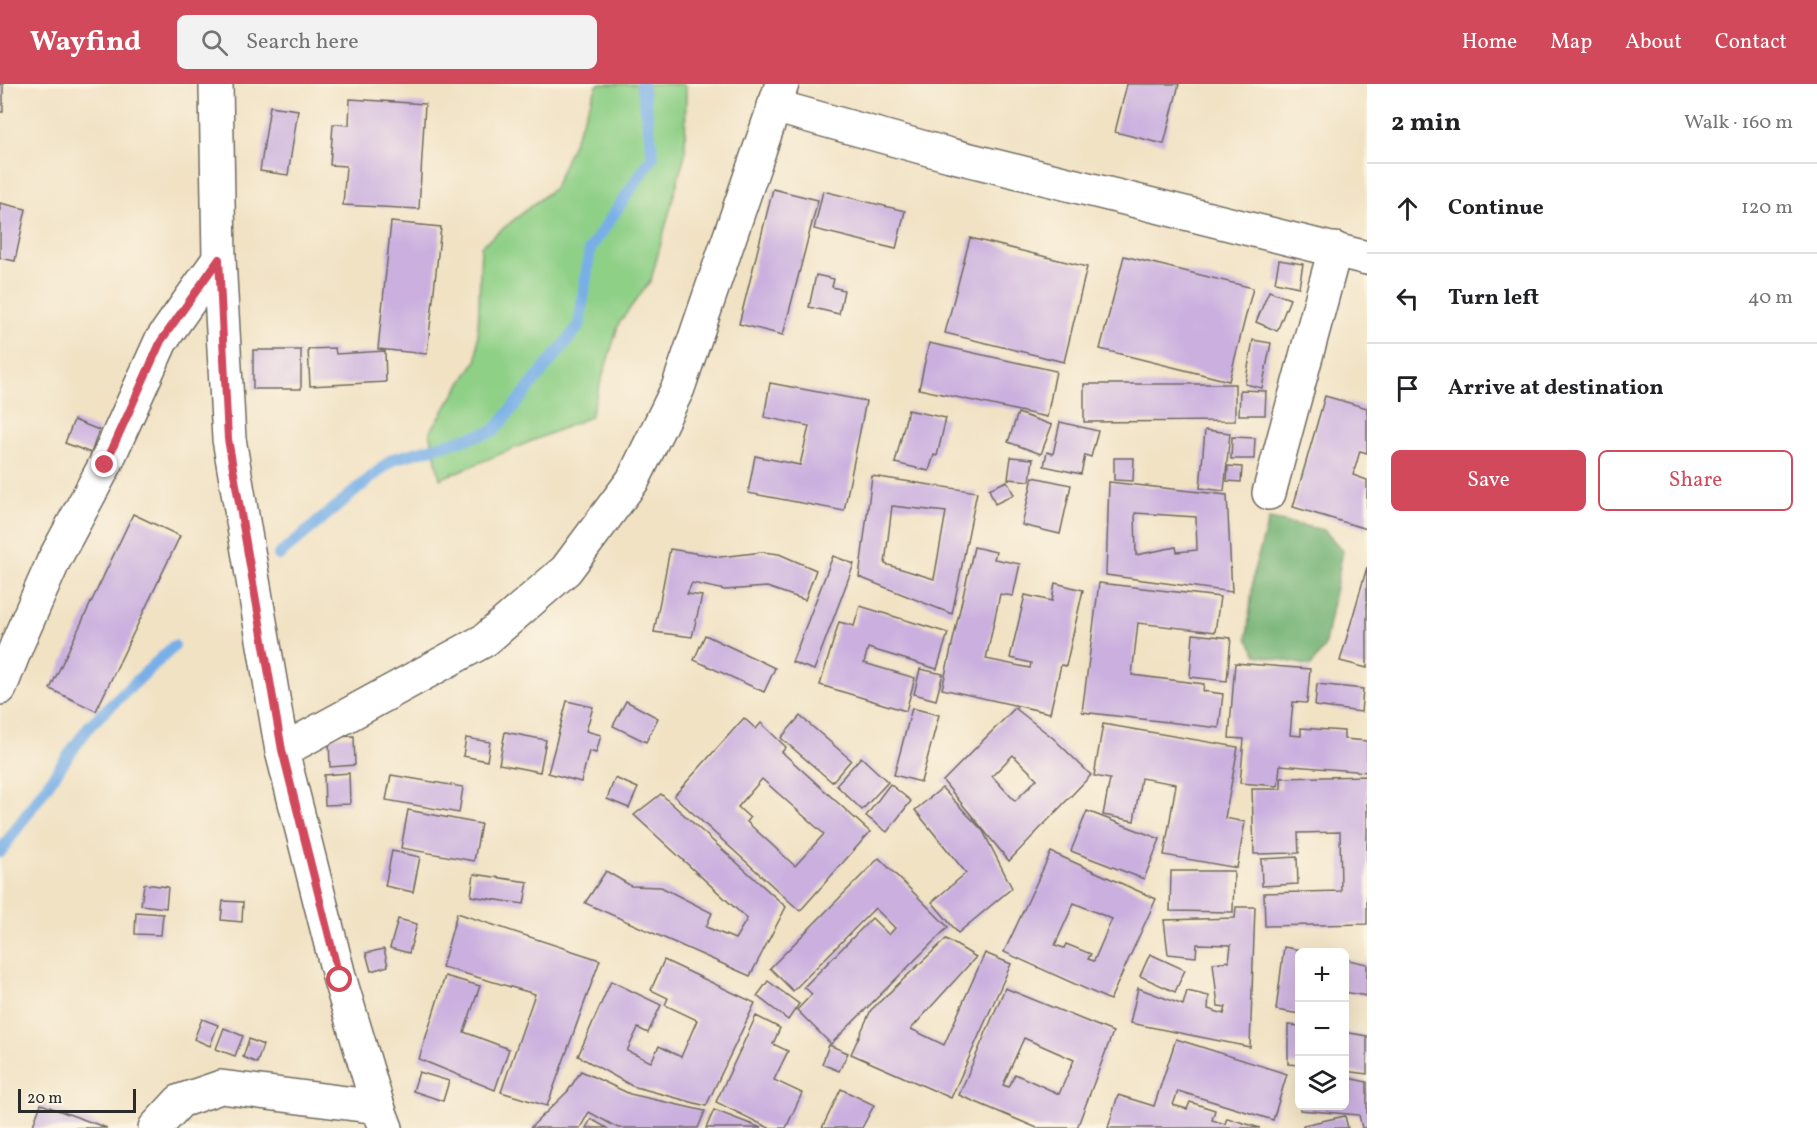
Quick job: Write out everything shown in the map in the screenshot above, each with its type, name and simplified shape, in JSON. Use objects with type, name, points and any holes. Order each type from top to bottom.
[{"type":"street","points":[[154,1128],[180,1101],[222,1087],[382,1118],[340,980],[282,750],[228,439],[219,259],[216,84]]},
{"type":"street","points":[[282,750],[485,640],[566,570],[633,480],[678,388],[778,95],[950,155],[1367,258]]},
{"type":"street","points":[[1269,493],[1335,249]]},
{"type":"street","points":[[0,688],[54,560],[105,465],[161,341],[219,259]]},
{"type":"green space","points":[[598,84],[684,84],[686,87],[685,154],[651,280],[619,323],[590,417],[440,479],[430,432],[477,359],[481,246],[554,188]]},
{"type":"green space","points":[[1269,519],[1324,530],[1343,551],[1324,648],[1311,666],[1257,655],[1247,638],[1254,570]]},
{"type":"building","points":[[0,84],[3,84],[3,112],[0,112]]},
{"type":"building","points":[[1127,84],[1179,84],[1164,144],[1115,132]]},
{"type":"building","points":[[350,99],[425,104],[419,209],[343,205],[346,166],[330,165],[333,124],[349,125]]},
{"type":"building","points":[[270,106],[298,110],[288,175],[260,171]]},
{"type":"building","points":[[773,189],[818,200],[783,335],[739,324]]},
{"type":"building","points":[[823,191],[905,211],[896,249],[814,229]]},
{"type":"building","points":[[0,203],[26,209],[15,261],[0,258]]},
{"type":"building","points":[[391,222],[441,227],[427,354],[378,349]]},
{"type":"building","points":[[970,238],[1087,267],[1064,362],[945,333]]},
{"type":"building","points":[[1124,256],[1253,288],[1229,381],[1100,349]]},
{"type":"building","points":[[1279,260],[1303,264],[1299,287],[1275,282]]},
{"type":"building","points":[[816,275],[834,279],[832,287],[844,290],[839,314],[809,307]]},
{"type":"building","points":[[1269,291],[1290,299],[1277,331],[1256,322]]},
{"type":"building","points":[[1253,340],[1271,343],[1262,388],[1245,384]]},
{"type":"building","points":[[929,343],[1056,371],[1047,417],[919,389]]},
{"type":"building","points":[[335,348],[336,354],[385,351],[386,382],[310,386],[308,349]]},
{"type":"building","points":[[253,350],[301,350],[301,389],[253,389]]},
{"type":"building","points":[[770,383],[866,401],[844,511],[748,493],[755,456],[800,465],[809,426],[764,417]]},
{"type":"building","points":[[1084,384],[1235,384],[1235,421],[1084,422]]},
{"type":"building","points":[[1240,390],[1266,391],[1265,415],[1239,415]]},
{"type":"building","points":[[1325,396],[1367,408],[1367,453],[1360,451],[1353,475],[1367,480],[1367,529],[1293,507]]},
{"type":"building","points":[[908,410],[946,418],[937,456],[934,455],[929,471],[895,463]]},
{"type":"building","points":[[1018,413],[1052,425],[1041,454],[1008,442]]},
{"type":"building","points":[[74,420],[99,430],[91,453],[65,443]]},
{"type":"building","points":[[1060,422],[1098,431],[1091,457],[1085,455],[1081,474],[1044,466],[1047,452],[1053,454]]},
{"type":"building","points":[[1205,430],[1230,433],[1224,491],[1200,488]]},
{"type":"building","points":[[1232,437],[1255,438],[1254,459],[1231,459]]},
{"type":"building","points":[[1011,457],[1033,459],[1030,481],[1008,479]]},
{"type":"building","points":[[1114,458],[1134,458],[1133,481],[1114,480]]},
{"type":"building","points":[[1228,466],[1242,467],[1241,482],[1227,481]]},
{"type":"building","points":[[872,476],[977,492],[952,614],[859,577]],"holes":[[[892,506],[946,512],[934,579],[885,564]]]},
{"type":"building","points":[[1033,477],[1071,485],[1060,534],[1022,525]]},
{"type":"building","points":[[1007,481],[1014,495],[995,504],[989,489]]},
{"type":"building","points":[[1109,482],[1227,495],[1232,592],[1106,575]],"holes":[[[1135,513],[1196,517],[1197,550],[1177,552],[1176,547],[1136,555]]]},
{"type":"building","points":[[133,514],[180,536],[96,711],[50,689]]},
{"type":"building","points":[[974,547],[996,552],[994,559],[1020,564],[1013,596],[1000,594],[986,659],[1030,668],[1031,663],[1010,658],[1025,595],[1052,601],[1055,583],[1083,590],[1066,666],[1061,665],[1050,713],[942,689]]},
{"type":"building","points":[[670,549],[720,557],[763,552],[779,554],[816,570],[805,600],[767,587],[725,590],[692,583],[687,594],[702,596],[692,637],[654,632]]},
{"type":"building","points":[[833,556],[854,564],[814,670],[792,662]]},
{"type":"building","points":[[1367,567],[1367,668],[1340,661]]},
{"type":"building","points":[[1099,583],[1220,597],[1215,632],[1138,623],[1132,675],[1204,684],[1203,691],[1223,694],[1219,728],[1082,712]]},
{"type":"building","points":[[860,606],[948,633],[937,669],[868,648],[864,663],[915,678],[906,711],[820,685],[839,622],[854,626]]},
{"type":"building","points":[[1193,634],[1231,638],[1227,681],[1190,677]]},
{"type":"building","points":[[705,635],[775,668],[764,692],[694,660]]},
{"type":"building","points":[[1235,663],[1310,669],[1307,703],[1293,702],[1290,735],[1301,736],[1301,728],[1344,731],[1344,739],[1367,741],[1367,772],[1280,765],[1278,786],[1240,783],[1244,739],[1229,738]]},
{"type":"building","points":[[920,669],[943,674],[936,700],[914,694]]},
{"type":"building","points":[[1317,684],[1363,689],[1361,712],[1315,706]]},
{"type":"building","points":[[567,701],[593,707],[586,731],[601,735],[596,753],[589,751],[581,782],[548,773]]},
{"type":"building","points":[[626,701],[658,718],[646,742],[613,726]]},
{"type":"building","points":[[912,708],[939,715],[921,782],[894,775]]},
{"type":"building","points":[[1015,708],[1053,738],[1091,775],[1009,861],[943,781]],"holes":[[[1013,755],[1037,779],[1015,801],[992,776]]]},
{"type":"building","points":[[800,716],[851,760],[832,782],[781,738]]},
{"type":"building","points":[[744,718],[756,729],[761,723],[786,747],[782,752],[870,832],[800,911],[674,796]],"holes":[[[762,779],[824,834],[795,866],[747,822],[750,818],[738,807]]]},
{"type":"building","points":[[1103,724],[1238,747],[1225,818],[1245,822],[1237,868],[1164,855],[1176,784],[1141,778],[1134,821],[1103,815],[1110,779],[1094,776]]},
{"type":"building","points":[[505,732],[546,740],[540,772],[499,764]]},
{"type":"building","points":[[354,736],[355,765],[330,767],[329,737]]},
{"type":"building","points":[[466,738],[490,742],[487,761],[463,756]]},
{"type":"building","points":[[861,757],[888,782],[862,810],[836,785]]},
{"type":"building","points":[[349,773],[350,804],[325,805],[324,775]]},
{"type":"building","points":[[391,775],[463,787],[459,813],[386,800]]},
{"type":"building","points":[[1367,776],[1367,924],[1265,926],[1264,893],[1341,891],[1340,832],[1298,833],[1299,853],[1254,854],[1252,789],[1281,789],[1281,778]]},
{"type":"building","points":[[615,778],[638,788],[629,808],[607,799]]},
{"type":"building","points":[[890,784],[911,801],[887,832],[866,816]]},
{"type":"building","points":[[942,788],[983,831],[1012,888],[958,933],[932,902],[966,873],[915,810]]},
{"type":"building","points":[[661,794],[786,907],[750,976],[585,903],[606,871],[631,886],[661,887],[712,913],[706,927],[735,939],[747,919],[634,815]]},
{"type":"building","points":[[408,810],[481,824],[474,861],[401,848]]},
{"type":"building","points":[[1087,811],[1160,839],[1144,879],[1071,851]]},
{"type":"building","points":[[392,851],[420,857],[413,892],[385,886]]},
{"type":"building","points":[[1051,852],[1156,899],[1110,1000],[1004,952]],"holes":[[[1074,903],[1112,919],[1094,961],[1088,959],[1091,954],[1066,944],[1064,948],[1055,945]]]},
{"type":"building","points":[[1297,857],[1298,884],[1262,886],[1261,859]]},
{"type":"building","points":[[879,858],[948,927],[831,1044],[797,1010],[812,994],[804,987],[872,918],[889,935],[895,928],[875,908],[793,991],[770,968]]},
{"type":"building","points":[[1171,871],[1234,871],[1233,912],[1170,911]]},
{"type":"building","points":[[474,874],[528,882],[524,904],[471,896]]},
{"type":"building","points":[[144,884],[168,887],[166,908],[141,905]]},
{"type":"building","points":[[223,901],[243,902],[242,922],[221,920]]},
{"type":"building","points":[[1236,907],[1255,907],[1250,1047],[1130,1023],[1138,988],[1183,1005],[1187,991],[1209,996],[1208,1009],[1224,1014],[1226,1007],[1218,1006],[1213,963],[1229,961],[1231,945],[1197,944],[1196,957],[1168,954],[1164,920],[1235,918]]},
{"type":"building","points":[[136,912],[163,914],[161,935],[135,934]]},
{"type":"building","points":[[457,913],[600,960],[547,1106],[501,1092],[535,994],[442,967]]},
{"type":"building","points":[[398,919],[417,924],[409,953],[390,948]]},
{"type":"building","points":[[946,939],[976,957],[911,1029],[944,1045],[985,953],[1011,964],[951,1098],[851,1054],[871,1010]]},
{"type":"building","points":[[1284,947],[1295,949],[1295,1013],[1276,1010]]},
{"type":"building","points":[[384,949],[388,966],[371,971],[366,953]]},
{"type":"building","points":[[1150,954],[1185,970],[1175,992],[1140,976]]},
{"type":"building","points":[[664,960],[755,1003],[706,1106],[632,1086],[578,1056],[611,981],[661,1005],[648,1033],[638,1028],[627,1051],[651,1062],[659,1046],[681,1057],[697,1020],[665,1005],[668,998],[651,990]]},
{"type":"building","points":[[1349,960],[1367,964],[1367,996],[1349,993]]},
{"type":"building","points":[[445,976],[480,986],[464,1032],[509,1049],[495,1090],[419,1059]]},
{"type":"building","points":[[768,981],[799,1004],[788,1020],[757,996]]},
{"type":"building","points":[[1005,988],[1113,1032],[1077,1128],[1037,1128],[959,1095]],"holes":[[[1024,1038],[1074,1060],[1059,1094],[1015,1074],[1009,1087],[1003,1085]]]},
{"type":"building","points":[[756,1016],[780,1028],[773,1044],[788,1051],[774,1080],[802,1093],[786,1128],[769,1128],[716,1102]]},
{"type":"building","points":[[202,1019],[218,1025],[210,1046],[194,1039]]},
{"type":"building","points":[[1288,1025],[1295,1026],[1295,1065],[1288,1064]]},
{"type":"building","points":[[224,1028],[243,1036],[235,1056],[216,1049]]},
{"type":"building","points":[[1349,1033],[1367,1036],[1367,1074],[1349,1072]]},
{"type":"building","points":[[249,1039],[263,1045],[257,1063],[243,1057]]},
{"type":"building","points":[[1176,1039],[1287,1074],[1273,1120],[1178,1091],[1173,1105],[1187,1109],[1190,1102],[1215,1110],[1212,1120],[1225,1124],[1227,1118],[1260,1128],[1108,1128],[1118,1095],[1154,1106]]},
{"type":"building","points":[[829,1045],[848,1053],[839,1071],[822,1064]]},
{"type":"building","points":[[581,1071],[630,1094],[705,1111],[698,1128],[618,1128],[589,1112],[580,1128],[530,1128],[568,1091]]},
{"type":"building","points":[[419,1072],[449,1081],[443,1101],[413,1091]]},
{"type":"building","points":[[1349,1078],[1367,1082],[1367,1128],[1362,1128],[1359,1115],[1300,1110],[1349,1110]]},
{"type":"building","points":[[841,1089],[874,1105],[862,1128],[822,1128]]},
{"type":"building","points":[[41,1104],[107,1128],[32,1128]]},
{"type":"building","points":[[714,1110],[761,1128],[706,1128]]},
{"type":"building","points":[[1345,1116],[1348,1128],[1303,1128],[1303,1125]]},
{"type":"building","points":[[591,1119],[607,1128],[586,1128]]},
{"type":"waterway","points":[[279,555],[393,459],[494,431],[579,326],[590,249],[653,156],[642,84]]},
{"type":"waterway","points":[[0,852],[90,725],[174,646]]},
{"type":"route","points":[[105,465],[161,341],[219,259],[228,439],[282,750],[340,980]]}]
